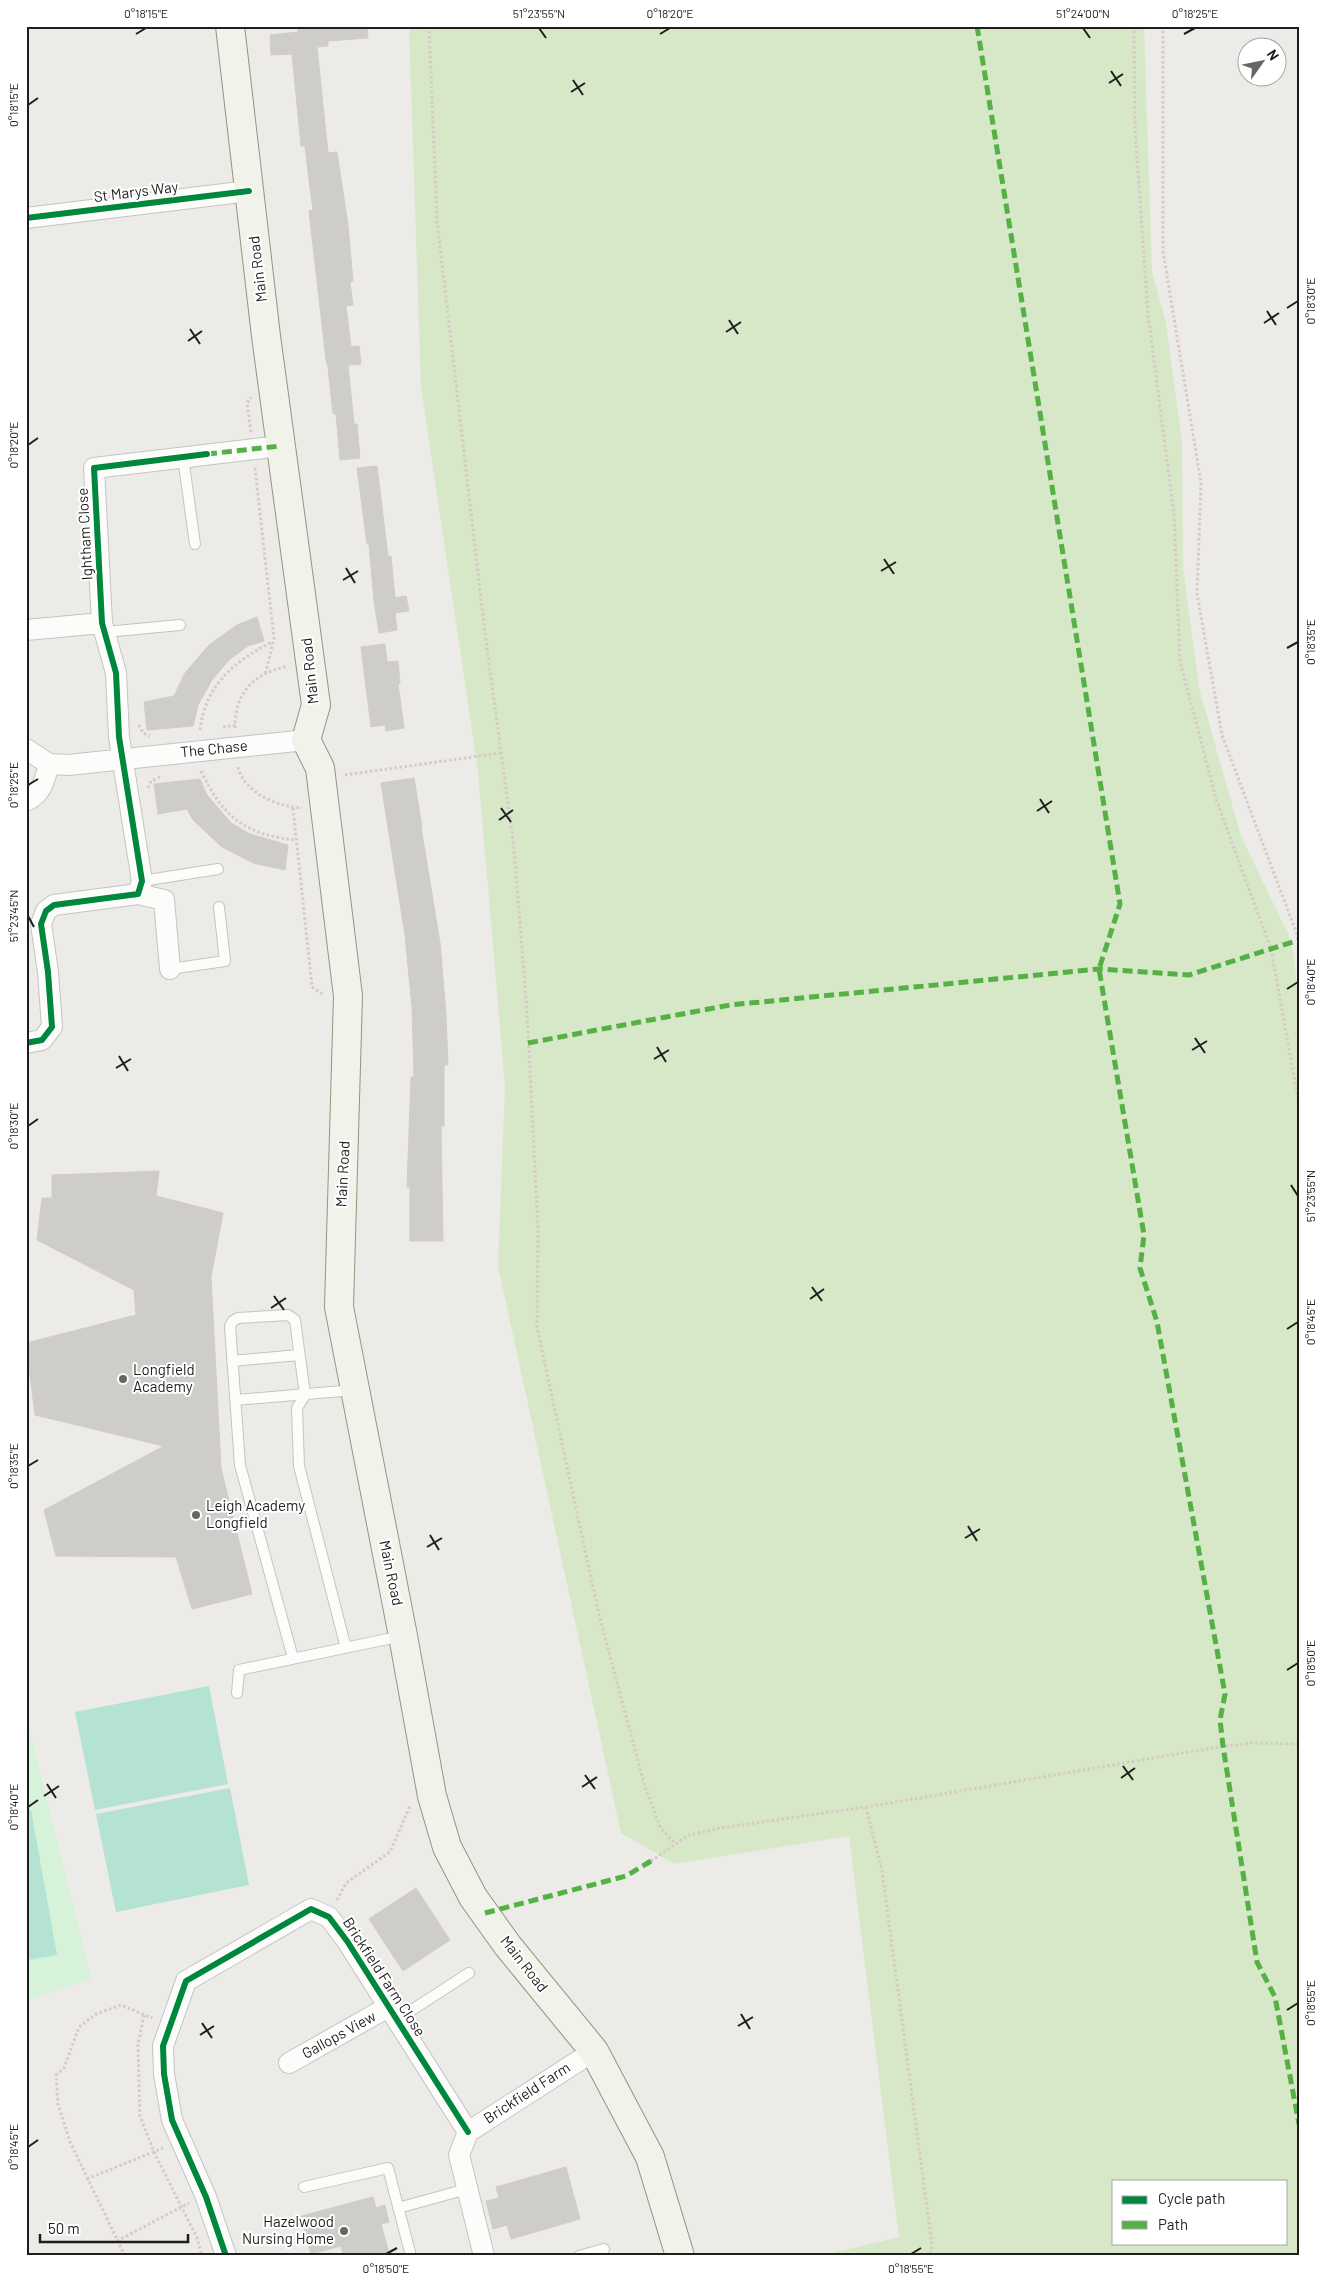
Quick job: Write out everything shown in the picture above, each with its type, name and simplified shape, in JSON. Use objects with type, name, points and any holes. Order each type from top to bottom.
[{"type":"main road","name":"Main Road","points":[[230,26],[280,446],[316,705],[306,740],[320,768],[322,779],[348,996],[339,1307],[403,1636],[428,1776],[447,1846],[473,1897],[508,1946],[594,2051],[650,2157],[680,2256]]},
{"type":"street","name":"St Marys Way","points":[[26,218],[249,191]]},
{"type":"street","name":"Ightham Close","points":[[104,628],[94,468],[280,446]]},
{"type":"street","points":[[26,630],[104,628],[116,673],[117,720],[140,888]]},
{"type":"street","name":"The Chase","points":[[49,764],[68,765],[306,740]]},
{"type":"street","points":[[26,749],[49,764],[41,788],[26,801]]},
{"type":"street","points":[[26,1043],[42,1040],[52,1027],[41,924],[46,911],[54,905],[140,888],[164,900],[170,969]]},
{"type":"street","name":"Brickfield Farm Close","points":[[226,2256],[206,2197],[172,2120],[164,2074],[163,2046],[169,2022],[186,1981],[311,1909],[329,1917],[394,2013],[468,2132]]},
{"type":"street","name":"Gallops View","points":[[288,2064],[394,2013]]},
{"type":"street","name":"Brickfield Farm","points":[[484,2256],[460,2155],[468,2132],[594,2051]]},
{"type":"lane","points":[[182,457],[195,544]]},
{"type":"lane","points":[[104,628],[180,625]]},
{"type":"lane","points":[[140,888],[218,869]]},
{"type":"lane","points":[[170,969],[225,961],[219,907]]},
{"type":"lane","points":[[293,1658],[240,1465],[230,1326],[232,1321],[238,1318],[292,1316],[295,1320],[305,1395],[297,1408],[299,1466],[346,1648]]},
{"type":"lane","points":[[232,1361],[299,1355]]},
{"type":"lane","points":[[236,1400],[354,1390]]},
{"type":"lane","points":[[237,1693],[239,1670],[403,1636]]},
{"type":"lane","points":[[394,2013],[469,1973]]},
{"type":"lane","points":[[304,2187],[388,2168],[411,2256]]},
{"type":"lane","points":[[398,2208],[467,2189]]},
{"type":"lane","points":[[579,2256],[604,2250]]},
{"type":"path","points":[[429,26],[437,221],[514,848],[527,1020],[538,1230],[537,1327],[599,1615],[645,1787],[661,1829],[676,1844]]},
{"type":"path","points":[[1134,26],[1135,129],[1147,304],[1174,516],[1180,662],[1216,799],[1271,949],[1299,1104]]},
{"type":"path","points":[[1164,26],[1162,251],[1201,484],[1197,594],[1222,735],[1299,940]]},
{"type":"path","points":[[265,675],[273,642],[247,403],[271,373]]},
{"type":"path","points":[[200,730],[202,713],[206,702],[222,678],[238,662],[273,642]]},
{"type":"path","points":[[137,719],[143,733],[150,736],[158,735]]},
{"type":"path","points":[[218,728],[235,725]]},
{"type":"path","points":[[192,731],[209,729]]},
{"type":"path","points":[[322,779],[501,753]]},
{"type":"path","points":[[229,767],[238,765]]},
{"type":"path","points":[[192,772],[210,769]]},
{"type":"path","points":[[201,771],[210,791],[222,807],[242,825],[271,838],[296,840]]},
{"type":"path","points":[[148,792],[151,780],[166,776]]},
{"type":"path","points":[[293,808],[312,987],[348,1010]]},
{"type":"path","points":[[651,1861],[689,1836],[721,1828],[866,1807],[1218,1747],[1253,1743],[1299,1744]]},
{"type":"path","points":[[329,1917],[346,1883],[390,1852],[417,1789],[428,1776]]},
{"type":"path","points":[[866,1807],[882,1871],[932,2245],[930,2256]]},
{"type":"path","points":[[125,2256],[116,2241],[70,2142],[58,2104],[56,2075],[64,2068],[79,2028],[96,2014],[121,2006],[169,2022]]},
{"type":"path","points":[[87,2179],[180,2140]]},
{"type":"path","points":[[116,2241],[182,2206],[206,2197]]},
{"type":"green space","points":[[409,26],[1144,26],[1152,272],[1166,323],[1182,441],[1183,567],[1199,688],[1241,836],[1288,934],[1293,951],[1299,1002],[1299,2256],[820,2256],[899,2237],[849,1836],[674,1864],[621,1833],[498,1266],[505,1086],[478,771],[421,387]]},
{"type":"green space","points":[[209,1686],[228,1784],[95,1810],[75,1712]]},
{"type":"green space","points":[[26,1716],[91,1979],[26,2001]]},
{"type":"green space","points":[[230,1788],[249,1885],[116,1912],[96,1814]]},
{"type":"green space","points":[[26,1810],[31,1810],[57,1955],[26,1960]]},
{"type":"building","points":[[298,26],[367,26],[368,38],[328,41],[328,46],[317,47],[328,153],[337,152],[348,225],[353,281],[350,282],[353,305],[346,306],[351,347],[359,346],[361,364],[348,365],[354,424],[357,424],[360,458],[340,460],[336,414],[333,414],[309,211],[313,210],[305,146],[301,146],[292,54],[271,55],[270,35],[298,32]]},
{"type":"building","points":[[377,466],[388,556],[391,556],[395,598],[406,596],[409,611],[395,613],[397,630],[379,633],[369,544],[367,544],[357,468]]},
{"type":"building","points":[[257,617],[264,641],[248,646],[229,660],[212,680],[198,705],[193,726],[147,730],[144,702],[174,696],[185,673],[209,645],[237,625]]},
{"type":"building","points":[[385,644],[387,662],[398,661],[400,683],[398,684],[404,728],[386,731],[385,725],[371,727],[361,647]]},
{"type":"building","points":[[414,778],[440,943],[446,1015],[448,1065],[444,1065],[444,1126],[441,1126],[443,1241],[410,1241],[410,1187],[407,1187],[411,1077],[414,1077],[412,1007],[405,935],[381,783]]},
{"type":"building","points":[[200,779],[207,795],[231,823],[250,834],[288,845],[285,870],[253,863],[222,847],[193,820],[187,809],[158,814],[154,784]]},
{"type":"building","name":"Longfield Academy","points":[[159,1171],[156,1196],[223,1213],[211,1277],[221,1468],[252,1594],[192,1609],[176,1557],[56,1556],[44,1510],[164,1446],[35,1415],[26,1343],[136,1315],[134,1290],[37,1240],[42,1198],[52,1198],[52,1175]]},
{"type":"building","points":[[416,1888],[450,1940],[403,1971],[369,1919]]},
{"type":"building","points":[[566,2167],[580,2219],[511,2239],[507,2225],[493,2229],[486,2201],[499,2198],[496,2187]]},
{"type":"building","name":"Hazelwood Nursing Home","points":[[373,2197],[376,2208],[385,2205],[389,2222],[381,2224],[390,2256],[343,2256],[341,2246],[311,2254],[301,2216]]},
{"type":"marked path","points":[[977,26],[1120,904],[1099,969],[1144,1235],[1140,1268],[1157,1322],[1225,1694],[1220,1720],[1223,1746],[1257,1962],[1275,1997],[1299,2124]]},
{"type":"marked path","points":[[207,454],[280,446]]},
{"type":"marked path","points":[[528,1043],[730,1005],[1099,969],[1189,975],[1299,940]]},
{"type":"marked path","points":[[485,1913],[626,1876],[651,1861]]},
{"type":"cycle path","points":[[26,218],[249,191]]},
{"type":"cycle path","points":[[26,1043],[42,1040],[52,1027],[48,972],[41,924],[46,911],[54,905],[138,894],[142,881],[119,737],[116,673],[102,623],[94,468],[207,454]]},
{"type":"cycle path","points":[[226,2256],[206,2197],[172,2120],[164,2074],[163,2046],[186,1981],[311,1909],[329,1917],[347,1941],[468,2132]]},
{"type":"place","name":"Longfield Academy","points":[[123,1379]]},
{"type":"place","name":"Leigh Academy Longfield","points":[[196,1515]]},
{"type":"place","name":"Hazelwood Nursing Home","points":[[344,2231]]}]
